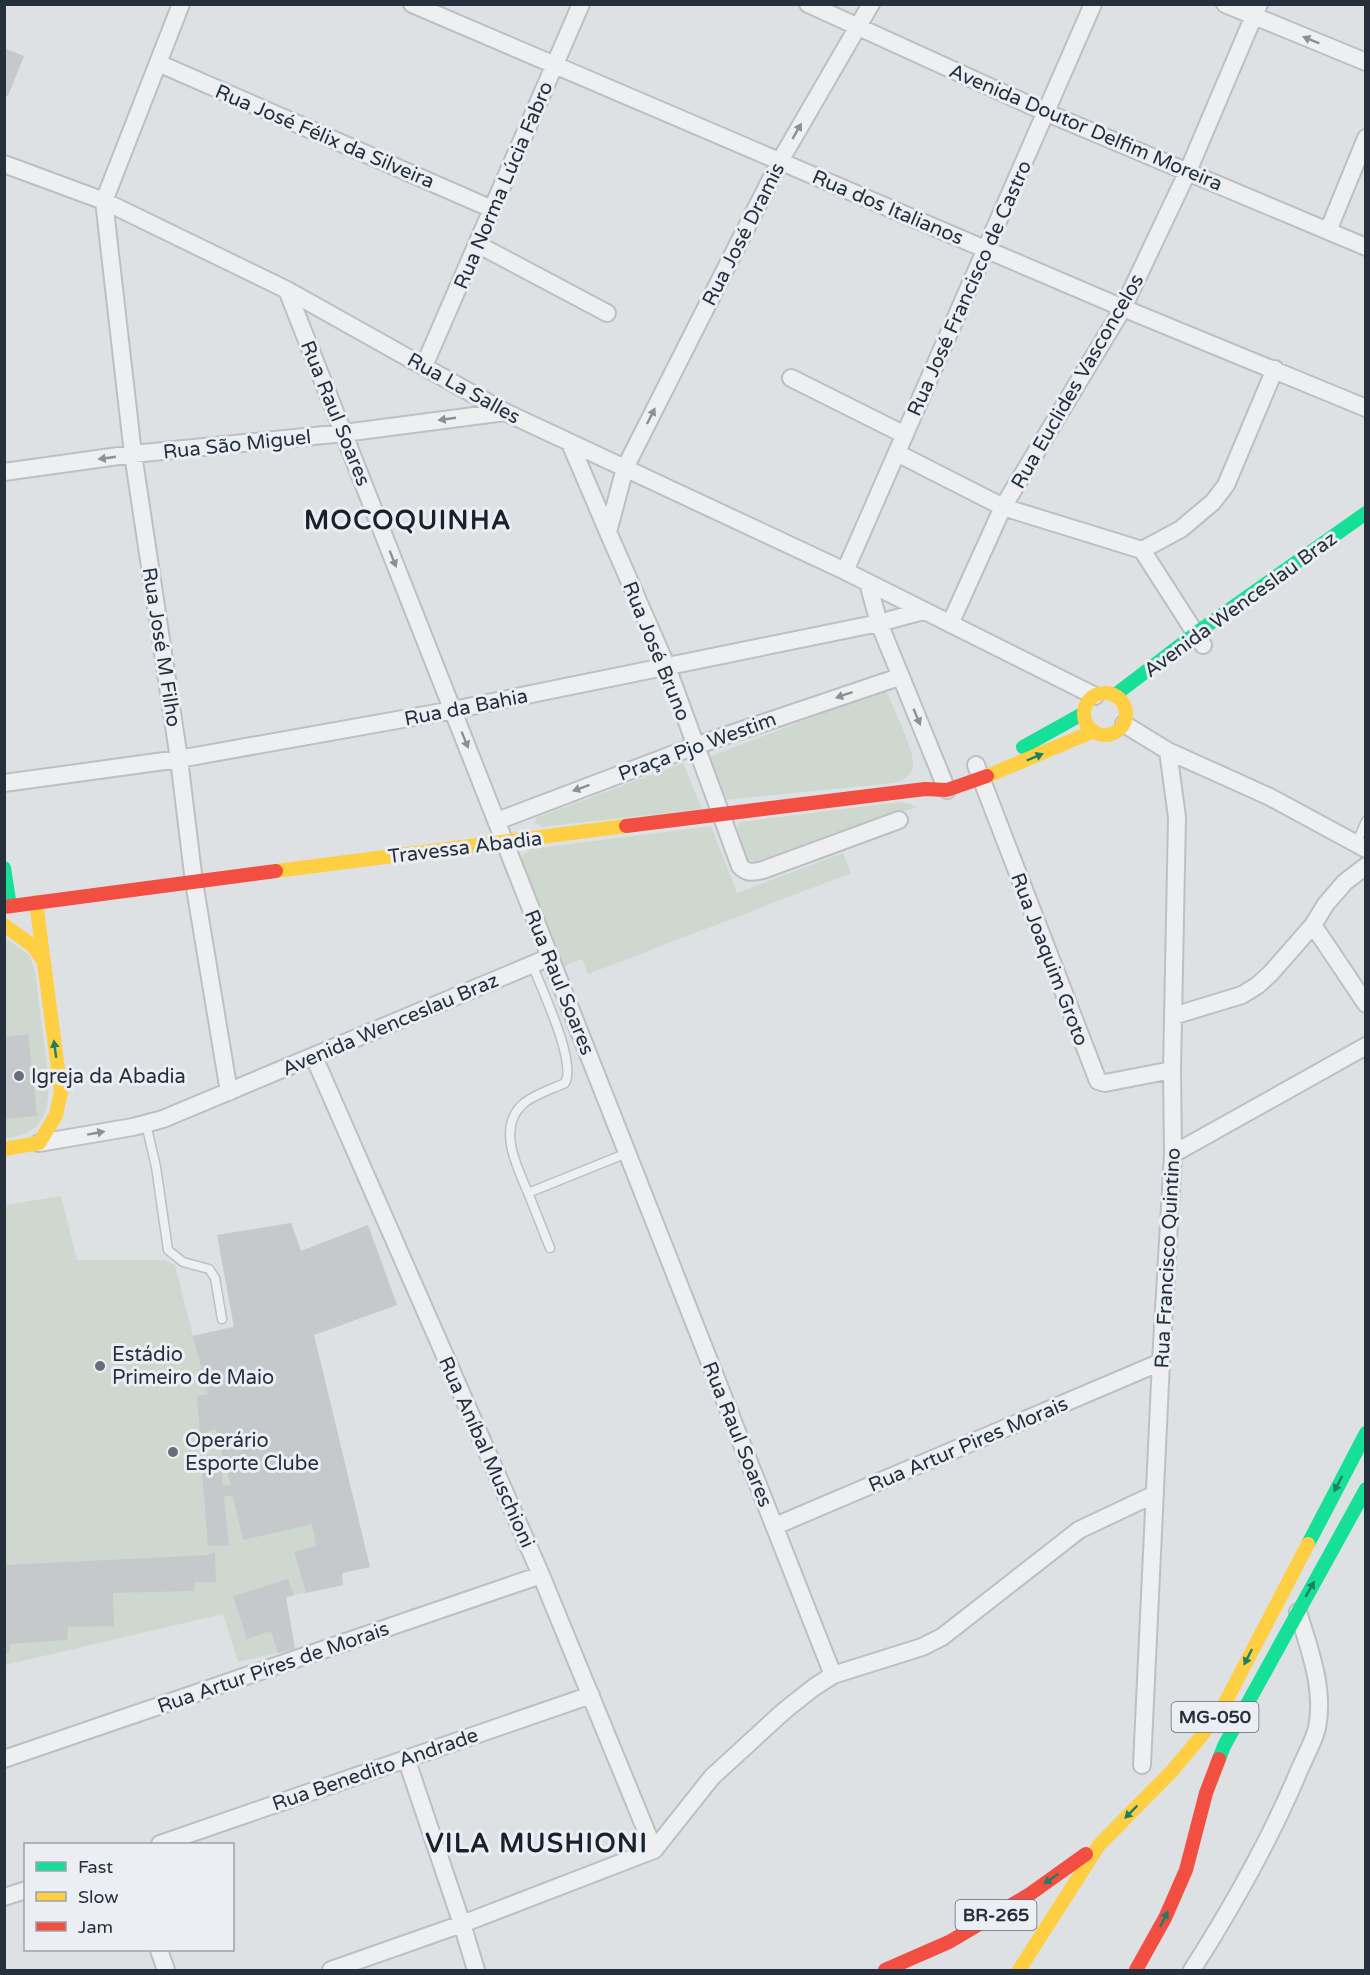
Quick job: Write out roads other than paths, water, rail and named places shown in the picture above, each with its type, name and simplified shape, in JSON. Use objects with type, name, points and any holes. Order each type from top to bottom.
[{"type":"main road","name":"Avenida Wenceslau Braz","points":[[1119,699],[1365,513]]},
{"type":"main road","name":"Avenida Wenceslau Braz","points":[[1199,639],[1365,528]]},
{"type":"main road","points":[[1108,693],[1119,699],[1127,717],[1124,724],[1114,733],[1100,734],[1094,731],[1085,720],[1084,713],[1089,700],[1108,693]]},
{"type":"main road","points":[[978,772],[1084,713]]},
{"type":"main road","points":[[978,772],[1094,731]]},
{"type":"main road","name":"Travessa Abadia","points":[[7,907],[505,841],[925,789],[978,772]]},
{"type":"main road","points":[[4,868],[7,907]]},
{"type":"main road","points":[[4,1149],[39,1143],[56,1115],[61,1092],[36,902]]},
{"type":"main road","points":[[4,925],[33,946],[44,962]]},
{"type":"main road","name":"MG-050","points":[[1019,1971],[1099,1845],[1172,1771],[1225,1703],[1365,1433]]},
{"type":"main road","name":"MG-050","points":[[1136,1971],[1165,1918],[1186,1870],[1206,1792],[1224,1746],[1365,1489]]},
{"type":"main road","name":"BR-265","points":[[885,1971],[949,1942],[989,1919],[1030,1894],[1099,1845]]},
{"type":"street","points":[[104,201],[181,4]]},
{"type":"street","name":"Rua dos Italianos","points":[[412,4],[1123,308],[1365,408]]},
{"type":"street","name":"Rua Norma Lúcia Fabro","points":[[424,366],[581,4]]},
{"type":"street","name":"Avenida Doutor Delfim Moreira","points":[[808,4],[1045,112],[1365,248]]},
{"type":"street","name":"Rua José Dramis","points":[[625,468],[780,161],[871,4]]},
{"type":"street","name":"Rua José Francisco de Castro","points":[[845,571],[1093,4]]},
{"type":"street","points":[[1225,4],[1257,11],[1365,62]]},
{"type":"street","name":"Rua Euclides Vasconcelos","points":[[950,624],[1004,507],[1123,308],[1188,171],[1257,11]]},
{"type":"street","name":"Rua José Félix da Silveira","points":[[158,63],[492,209]]},
{"type":"street","points":[[1328,231],[1365,138]]},
{"type":"street","name":"Rua La Salles","points":[[4,164],[104,201],[287,290],[505,412],[845,571],[1095,696]]},
{"type":"street","name":"Rua José M Filho","points":[[104,201],[133,454],[194,882],[229,1092]]},
{"type":"street","points":[[477,244],[607,313]]},
{"type":"street","name":"Rua Raul Soares","points":[[287,290],[833,1675]]},
{"type":"street","points":[[1142,550],[1181,529],[1220,494],[1226,485],[1275,369]]},
{"type":"street","points":[[791,378],[905,435]]},
{"type":"street","name":"Rua São Miguel","points":[[4,472],[133,454],[344,433],[505,412]]},
{"type":"street","name":"Rua José Bruno","points":[[570,443],[667,667],[740,866],[748,872],[764,870],[900,819]]},
{"type":"street","points":[[897,453],[1004,507],[1142,550],[1199,639]]},
{"type":"street","points":[[608,532],[625,468]]},
{"type":"street","points":[[868,583],[879,623],[945,784]]},
{"type":"street","name":"Rua da Bahia","points":[[4,783],[178,759],[453,710],[879,623],[923,611]]},
{"type":"street","name":"Praça Pjo Westim","points":[[496,821],[695,746],[900,677]]},
{"type":"street","points":[[1124,724],[1168,751],[1270,797],[1361,846]]},
{"type":"street","name":"Rua Francisco Quintino","points":[[1142,1765],[1173,1154],[1172,1070],[1178,817],[1168,751]]},
{"type":"street","name":"Rua Joaquim Groto","points":[[978,772],[1098,1082],[1105,1083],[1172,1070]]},
{"type":"street","points":[[1173,1016],[1242,995],[1258,985],[1313,925],[1338,889],[1365,866]]},
{"type":"street","points":[[1313,925],[1365,1004]]},
{"type":"street","name":"Avenida Wenceslau Braz","points":[[39,1143],[146,1124],[193,1108],[550,957]]},
{"type":"street","points":[[1173,1154],[1365,1046]]},
{"type":"street","name":"Rua Aníbal Muschioni","points":[[314,1057],[541,1575],[654,1850]]},
{"type":"street","name":"Rua Artur Pires Morais","points":[[775,1527],[1161,1362]]},
{"type":"street","points":[[331,1971],[462,1924],[654,1850],[705,1785],[735,1754],[784,1711],[833,1675],[922,1647],[942,1637],[1079,1530],[1155,1494]]},
{"type":"street","name":"Rua Artur Píres de Morais","points":[[4,1759],[541,1575]]},
{"type":"street","points":[[1192,1971],[1219,1928],[1276,1823],[1317,1728],[1319,1700],[1312,1655],[1297,1610]]},
{"type":"street","name":"Rua Benedito Andrade","points":[[166,1843],[591,1695]]},
{"type":"street","points":[[406,1758],[476,1971]]},
{"type":"street","points":[[4,1897],[24,1891]]},
{"type":"street","points":[[159,1951],[166,1971]]},
{"type":"lane","points":[[1361,846],[1365,821]]},
{"type":"lane","points":[[532,964],[564,1047],[568,1073],[565,1083],[524,1103],[514,1116],[510,1129],[517,1168],[550,1248]]},
{"type":"lane","points":[[146,1124],[156,1167],[168,1250],[183,1262],[209,1269],[215,1278],[222,1319]]},
{"type":"lane","points":[[528,1194],[627,1153]]},
{"type":"place","name":"Igreja da Abadia","points":[[19,1076]]},
{"type":"place","name":"Estádio Primeiro de Maio","points":[[100,1366]]},
{"type":"place","name":"Operário Esporte Clube","points":[[173,1452]]},
{"type":"district","name":"MOCOQUINHA","points":[[408,520]]},
{"type":"district","name":"VILA MUSHIONI","points":[[537,1843]]}]
